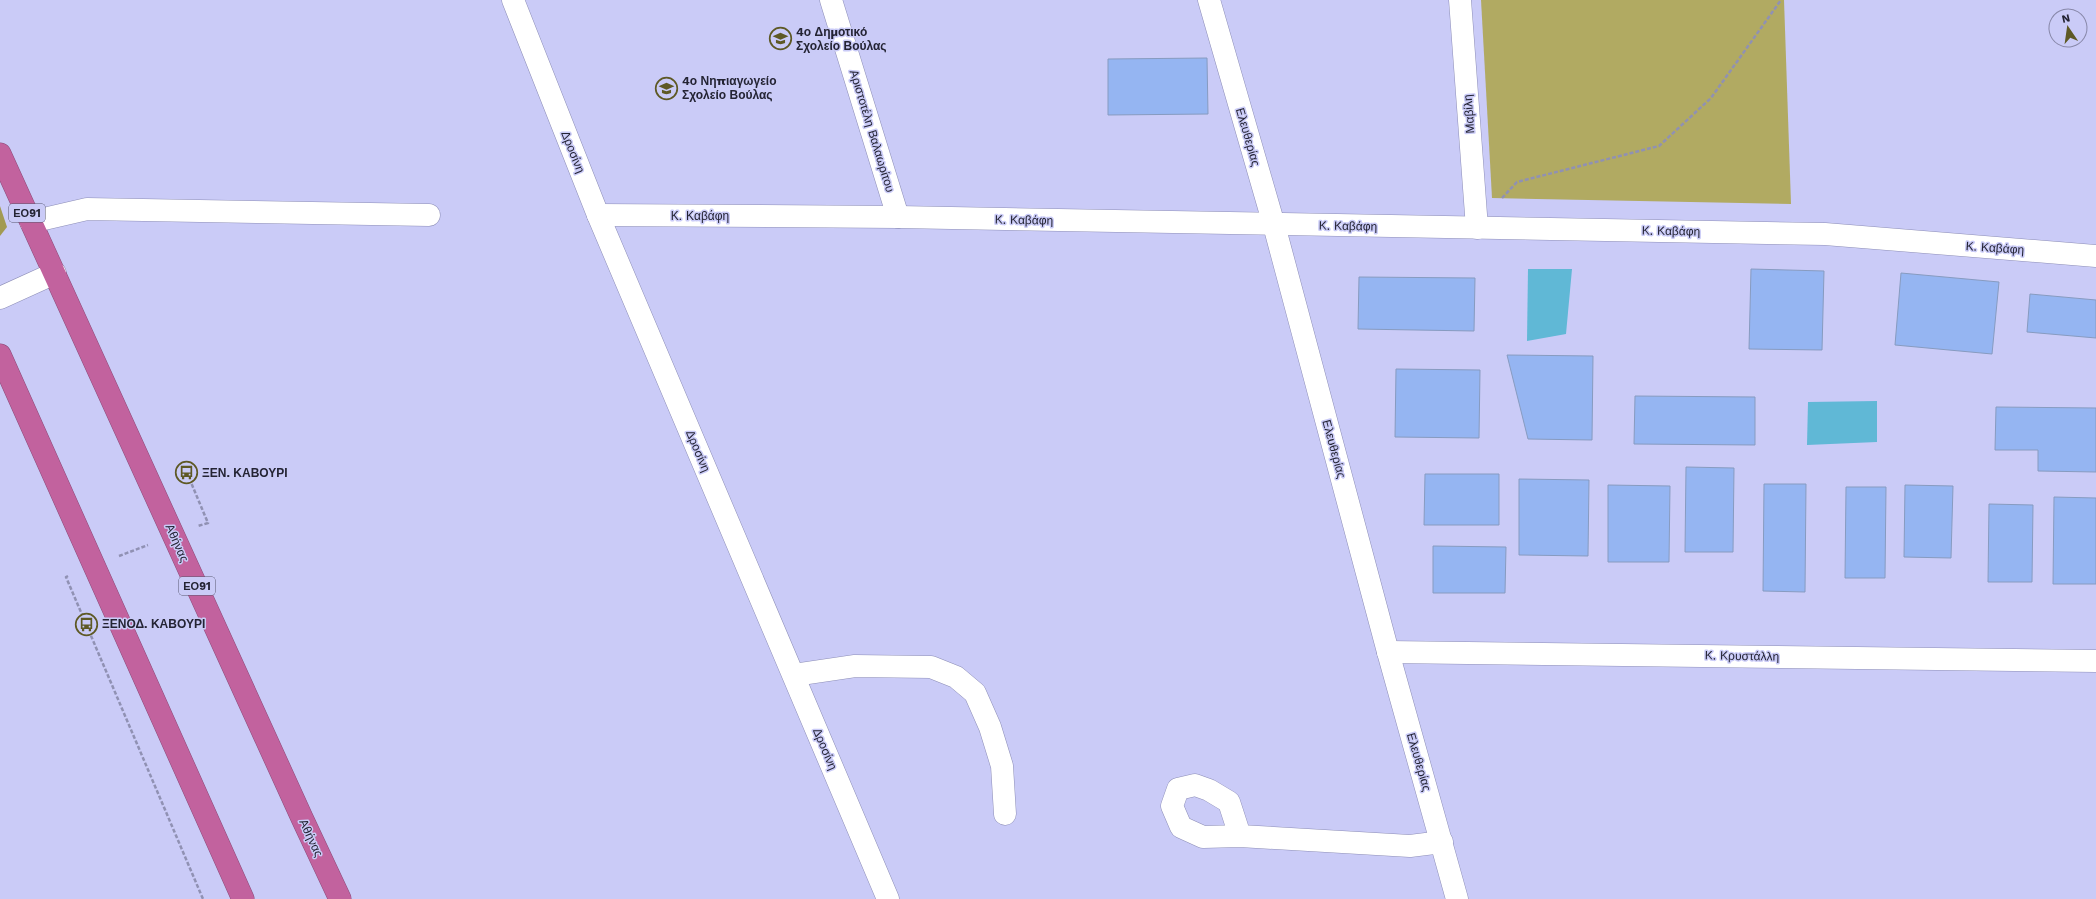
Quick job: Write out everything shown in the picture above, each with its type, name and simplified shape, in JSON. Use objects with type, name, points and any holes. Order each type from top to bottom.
[{"type":"highway","name":"ΕΟ91","points":[[0,154],[55,273]]},
{"type":"highway","name":"Αθήνας","points":[[55,273],[173,536],[340,899]]},
{"type":"highway","points":[[0,355],[243,899]]},
{"type":"street","name":"Δροσίνη","points":[[513,0],[598,215],[888,899]]},
{"type":"street","name":"Αριστοτέλη Βαλαωρίτου","points":[[831,0],[898,217]]},
{"type":"street","name":"Ελευθερίας","points":[[1209,0],[1274,225],[1388,652],[1457,899]]},
{"type":"street","name":"Μαβίλη","points":[[1460,0],[1477,228]]},
{"type":"street","points":[[31,222],[87,209],[429,215]]},
{"type":"street","name":"Κ. Καβάφη","points":[[598,215],[898,217],[1825,234],[2096,256]]},
{"type":"street","points":[[0,298],[55,273]]},
{"type":"street","name":"Κ. Κρυστάλλη","points":[[1388,652],[2096,661]]},
{"type":"street","points":[[794,675],[855,666],[923,666],[931,667],[956,677],[975,694],[990,727],[1002,766],[1005,814]]},
{"type":"street","points":[[1240,836],[1410,846],[1442,842]]},
{"type":"path","points":[[1477,228],[1517,182],[1659,146],[1711,98],[1780,0]]},
{"type":"path","points":[[187,472],[208,523],[94,565],[66,577],[203,899]]},
{"type":"shaded area","points":[[1481,0],[1784,0],[1791,204],[1492,198]]},
{"type":"shaded area","points":[[0,206],[7,227],[0,236]]},
{"type":"water","points":[[1528,269],[1572,269],[1566,334],[1527,341]]},
{"type":"water","points":[[1877,401],[1877,442],[1807,445],[1808,402]]},
{"type":"building","points":[[1207,58],[1208,114],[1108,115],[1108,59]]},
{"type":"building","points":[[1751,269],[1824,271],[1822,350],[1749,349]]},
{"type":"building","points":[[1901,273],[1999,282],[1992,354],[1895,345]]},
{"type":"building","points":[[1359,277],[1475,278],[1474,331],[1358,329]]},
{"type":"building","points":[[2030,294],[2096,300],[2096,338],[2027,332]]},
{"type":"building","points":[[1507,355],[1593,356],[1592,440],[1528,439]]},
{"type":"building","points":[[1396,369],[1480,370],[1479,438],[1395,437]]},
{"type":"building","points":[[1635,396],[1755,397],[1755,445],[1634,444]]},
{"type":"building","points":[[1996,407],[2096,408],[2096,472],[2038,471],[2038,450],[1995,450]]},
{"type":"building","points":[[1686,467],[1734,468],[1733,552],[1685,552]]},
{"type":"building","points":[[1425,474],[1499,474],[1499,525],[1424,525]]},
{"type":"building","points":[[1519,479],[1589,480],[1588,556],[1519,555]]},
{"type":"building","points":[[1764,484],[1806,484],[1805,592],[1763,591]]},
{"type":"building","points":[[1608,485],[1670,486],[1669,562],[1608,562]]},
{"type":"building","points":[[1905,485],[1953,486],[1951,558],[1904,557]]},
{"type":"building","points":[[1846,487],[1886,487],[1885,578],[1845,578]]},
{"type":"building","points":[[2054,497],[2096,498],[2096,584],[2053,584]]},
{"type":"building","points":[[1989,504],[2033,505],[2032,582],[1988,582]]},
{"type":"building","points":[[1433,546],[1506,547],[1505,593],[1433,593]]},
{"type":"place","name":"4ο Δημοτικό Σχολείο Βούλας","points":[[780,39]]},
{"type":"place","name":"4ο Νηπιαγωγείο Σχολείο Βούλας","points":[[666,88]]},
{"type":"place","name":"ΞΕΝ. ΚΑΒΟΥΡΙ","points":[[187,473]]},
{"type":"place","name":"ΞΕΝΟΔ. ΚΑΒΟΥΡΙ","points":[[86,624]]}]
